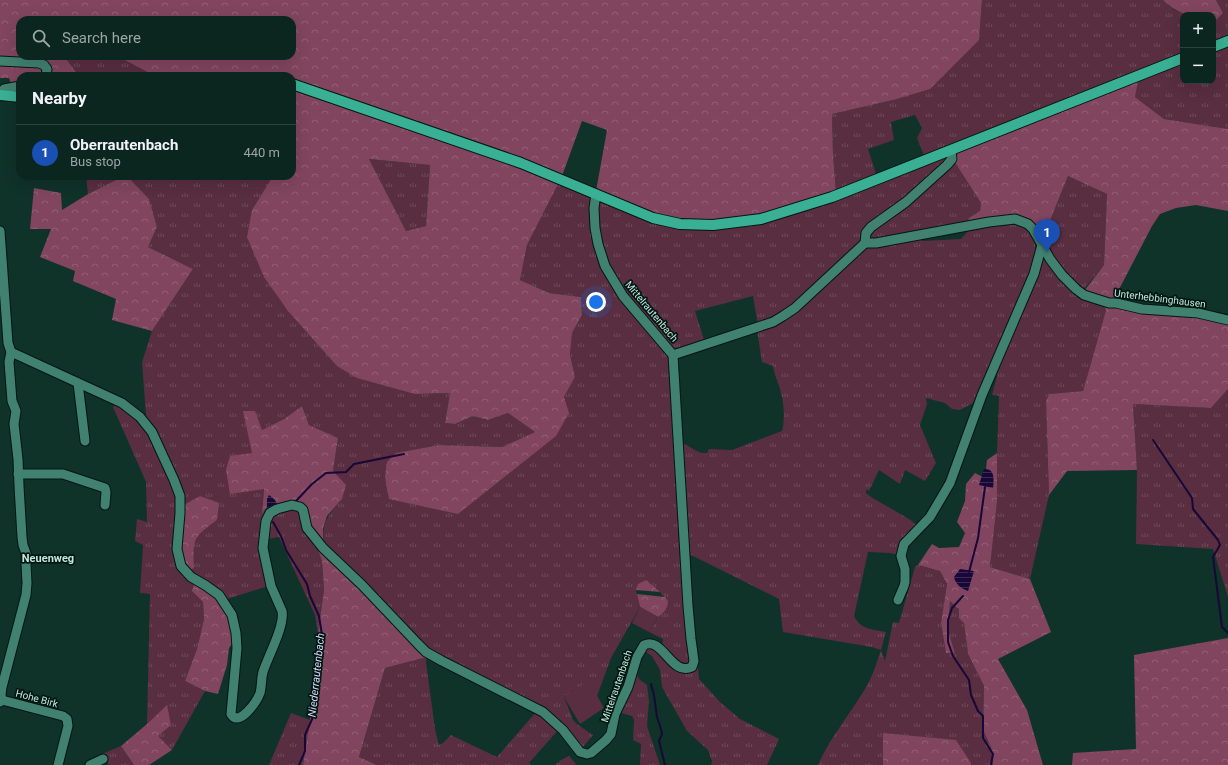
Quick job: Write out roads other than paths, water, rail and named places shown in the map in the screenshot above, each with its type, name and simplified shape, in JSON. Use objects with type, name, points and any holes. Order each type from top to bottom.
[{"type":"main road","points":[[1216,45],[1228,41]]},
{"type":"main road","points":[[296,85],[514,161],[642,214],[680,224],[725,224],[761,219],[809,205],[867,184],[1180,59]]},
{"type":"main road","points":[[0,95],[16,97]]},
{"type":"street","points":[[0,61],[39,62],[44,65],[47,69],[47,72]]},
{"type":"street","points":[[0,95],[4,89],[16,87]]},
{"type":"street","points":[[674,355],[758,328],[783,316],[800,303],[865,243],[866,233],[871,227],[916,194],[947,165],[952,159],[951,151]]},
{"type":"street","name":"Mittelrautenbach","points":[[78,383],[133,410],[146,423],[152,432],[180,496],[177,544],[178,558],[182,568],[189,575],[214,590],[232,615],[236,633],[237,648],[231,714],[234,717],[240,718],[246,714],[258,698],[263,673],[281,625],[282,611],[271,586],[263,548],[266,521],[272,511],[292,506],[300,507],[303,510],[307,528],[324,548],[362,585],[426,652],[543,712],[563,730],[580,752],[588,754],[591,753],[611,734],[615,714],[628,687],[636,657],[644,645],[647,643],[656,645],[680,668],[690,668],[694,664],[688,606],[674,355],[623,296],[605,266],[595,228],[594,200],[596,194]]},
{"type":"street","name":"Unterhebbinghausen","points":[[865,243],[876,243],[989,222],[1015,219],[1028,224],[1033,229],[1062,275],[1084,295],[1109,303],[1116,303],[1142,309],[1198,313],[1228,320]]},
{"type":"street","points":[[0,231],[8,343],[11,352],[9,362],[12,401],[16,411],[14,424],[18,459],[22,537],[27,556],[27,591],[2,687],[1,701]]},
{"type":"street","points":[[898,600],[905,582],[901,556],[904,544],[908,538],[930,517],[950,483],[982,394],[1034,274],[1042,245]]},
{"type":"street","points":[[11,352],[78,383],[85,441]]},
{"type":"street","points":[[18,474],[63,474],[98,485],[104,488],[106,492],[105,505]]},
{"type":"street","name":"Hohe Birk","points":[[1,701],[63,716],[67,719],[68,726],[58,765]]},
{"type":"street","points":[[90,765],[103,759]]},
{"type":"waterway","points":[[1153,440],[1192,498],[1193,509],[1218,540],[1220,545],[1213,557],[1222,627],[1228,633]]},
{"type":"waterway","name":"Niederrautenbach","points":[[295,502],[312,484],[326,473],[346,472],[354,464],[404,454]]},
{"type":"waterway","points":[[969,572],[978,538],[985,487]]},
{"type":"waterway","name":"Niederrautenbach","points":[[273,522],[281,536],[286,550],[307,584],[310,596],[319,616],[322,635],[312,696],[313,717],[305,735],[305,751],[299,765]]},
{"type":"waterway","points":[[963,596],[952,608],[948,620],[948,642],[953,656],[969,680],[971,695],[978,711],[983,716],[983,738],[993,754],[991,765]]},
{"type":"waterway","points":[[651,684],[657,717],[662,734],[659,741],[665,765]]},
{"type":"place","name":"Oberrautenbach","points":[[1047,252]]},
{"type":"district","name":"Neuenweg","points":[[48,558]]}]
